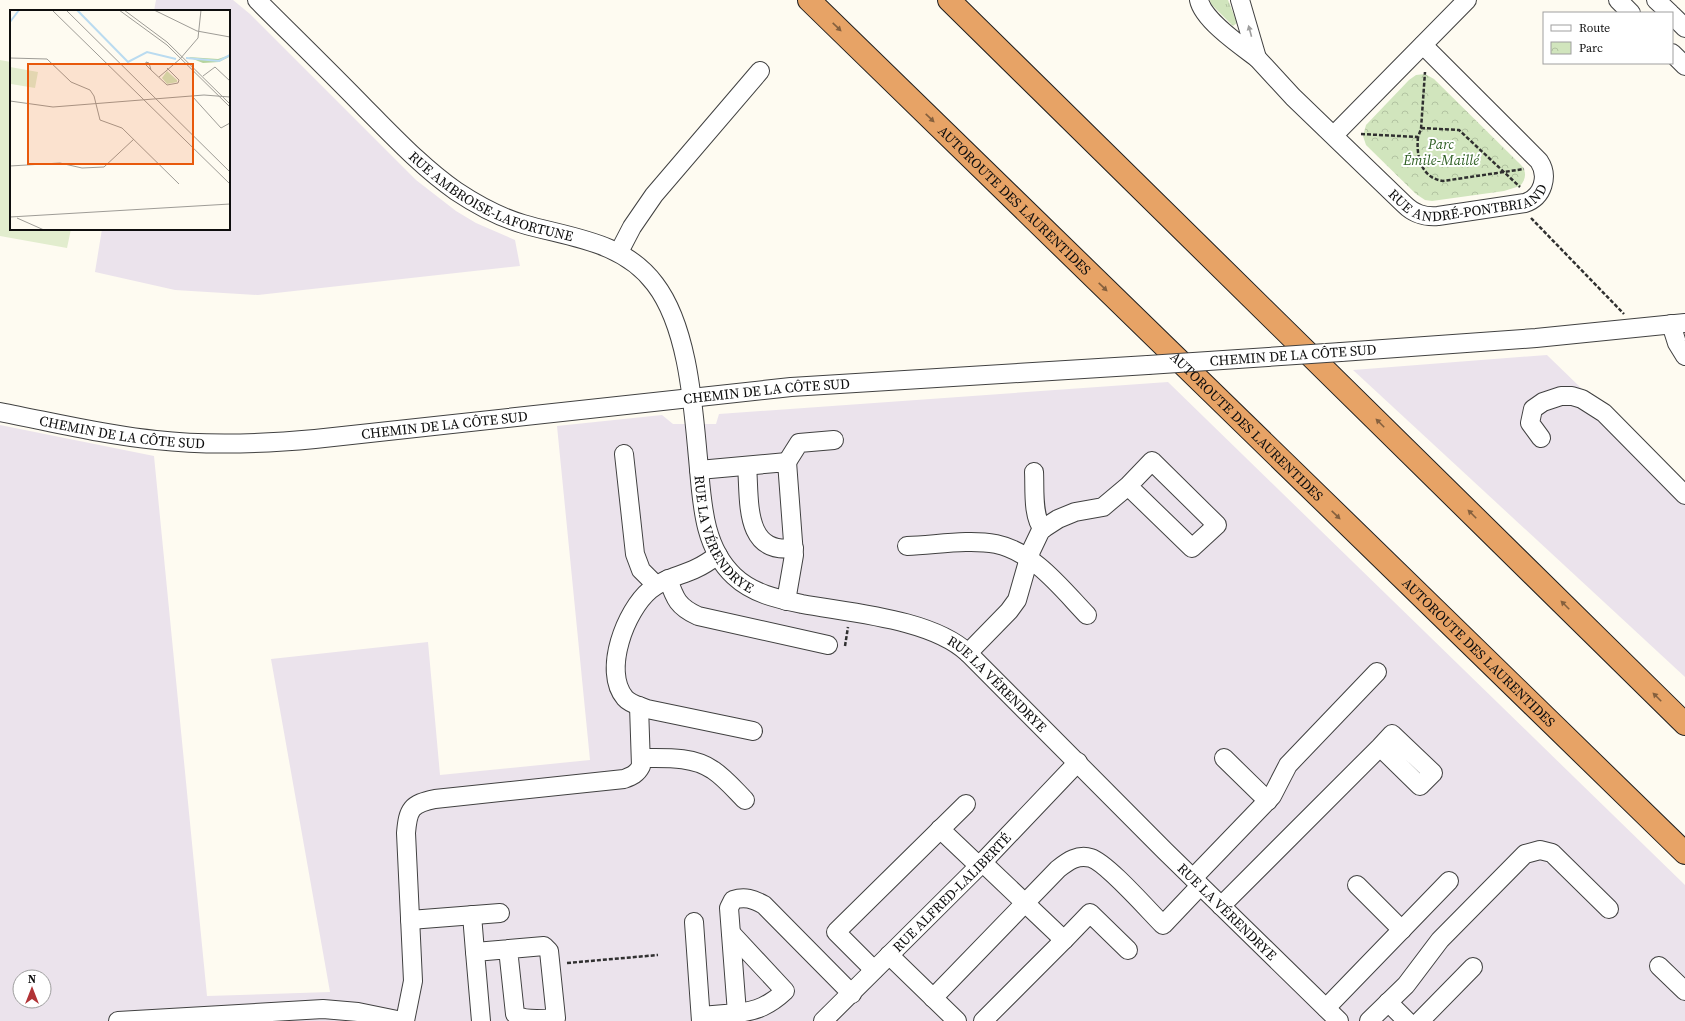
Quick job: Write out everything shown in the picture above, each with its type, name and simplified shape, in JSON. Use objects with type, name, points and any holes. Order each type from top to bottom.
[{"type":"highway","name":"AUTOROUTE DES LAURENTIDES","points":[[809,0],[1685,853]]},
{"type":"highway","points":[[949,0],[1685,724]]},
{"type":"street","name":"RUE AMBROISE-LAFORTUNE","points":[[257,0],[406,149],[449,186],[485,208],[510,220],[591,241],[618,252],[640,267],[653,281],[671,309],[682,343],[691,398]]},
{"type":"street","name":"RUE ANDRÉ-PONTBRIAND","points":[[1199,0],[1206,13],[1226,33],[1257,58],[1294,97],[1408,208],[1420,215],[1438,216],[1518,204],[1534,198],[1543,183],[1544,170],[1539,161],[1423,45]]},
{"type":"street","name":"RUE ANDRÉ-PONTBRIAND","points":[[1240,0],[1257,58]]},
{"type":"street","points":[[1334,135],[1466,0]]},
{"type":"street","points":[[1618,0],[1630,12]]},
{"type":"street","points":[[1656,0],[1669,12]]},
{"type":"street","points":[[1673,16],[1685,28]]},
{"type":"street","points":[[1673,54],[1685,66]]},
{"type":"street","points":[[618,252],[632,227],[654,195],[760,71]]},
{"type":"street","points":[[1678,323],[1676,343],[1685,356]]},
{"type":"street","name":"CHEMIN DE LA CÔTE SUD","points":[[0,412],[139,438],[192,443],[252,443],[315,439],[830,384],[1148,365],[1536,338],[1678,323]]},
{"type":"street","points":[[1541,438],[1530,423],[1533,409],[1537,405],[1561,396],[1572,396],[1582,399],[1604,413],[1685,495]]},
{"type":"street","name":"RUE LA VÉRENDRYE","points":[[691,398],[707,530],[718,555],[732,574],[743,584],[755,591],[786,601],[926,628],[954,641],[968,653],[1338,1021]]},
{"type":"street","points":[[786,601],[794,556],[787,462],[799,443],[834,440]]},
{"type":"street","points":[[624,454],[635,554],[641,570],[662,582],[681,606],[698,616],[836,647]]},
{"type":"street","points":[[968,653],[1009,611],[1021,588],[1028,560],[1036,538],[1043,528],[1058,518],[1075,512],[1103,507],[1128,486],[1152,461],[1217,525],[1192,548],[1128,486]]},
{"type":"street","points":[[699,470],[787,462]]},
{"type":"street","points":[[747,466],[754,531],[766,544],[782,548],[794,548]]},
{"type":"street","points":[[1034,472],[1036,514],[1039,525],[1043,528]]},
{"type":"street","points":[[907,546],[982,543],[1006,547],[1043,570],[1087,615]]},
{"type":"street","points":[[718,555],[697,568],[662,582],[641,598],[632,611],[625,626],[617,657],[620,687],[625,698],[639,706],[664,714],[753,731]]},
{"type":"street","points":[[933,998],[1067,862],[1082,857],[1090,858],[1103,865],[1163,925],[1197,882],[1272,796],[1288,765],[1377,672]]},
{"type":"street","points":[[118,1021],[323,1009],[358,1012],[403,1021],[413,981],[406,833],[407,816],[413,807],[423,801],[435,798],[624,779],[638,773],[642,758],[639,706]]},
{"type":"street","points":[[1221,906],[1380,747]]},
{"type":"street","points":[[642,758],[678,759],[699,762],[714,771],[745,800]]},
{"type":"street","points":[[1224,758],[1268,801]]},
{"type":"street","name":"RUE ALFRED-LALIBERTÉ","points":[[823,1021],[852,994],[980,864],[1078,762]]},
{"type":"street","points":[[874,970],[836,932],[966,804]]},
{"type":"street","points":[[940,828],[1025,903],[1064,940]]},
{"type":"street","points":[[1369,1021],[1406,985],[1440,940],[1525,854],[1540,850],[1552,853],[1608,909]]},
{"type":"street","points":[[1326,1008],[1449,881]]},
{"type":"street","points":[[1357,886],[1402,930]]},
{"type":"street","points":[[737,1013],[730,903],[739,898],[754,899],[764,905],[852,994]]},
{"type":"street","points":[[410,920],[500,913]]},
{"type":"street","points":[[983,1021],[1090,913],[1128,950]]},
{"type":"street","points":[[472,915],[481,1021]]},
{"type":"street","points":[[694,922],[701,1019],[759,1010],[767,1006],[785,991],[731,933]]},
{"type":"street","points":[[475,952],[508,949]]},
{"type":"street","points":[[889,955],[957,1021]]},
{"type":"street","points":[[1659,966],[1685,991]]},
{"type":"street","points":[[1420,1021],[1473,967]]},
{"type":"street","points":[[1388,1002],[1407,1021]]},
{"type":"path","points":[[1425,72],[1421,133],[1418,137],[1417,145],[1421,165],[1428,176],[1443,181],[1526,168]]},
{"type":"path","points":[[1421,128],[1459,130],[1520,188]]},
{"type":"path","points":[[1361,134],[1418,137]]},
{"type":"path","points":[[1529,216],[1629,319]]},
{"type":"path","points":[[836,647],[849,626]]},
{"type":"path","points":[[569,963],[578,960],[658,955]]},
{"type":"shaded area","points":[[156,0],[233,0],[250,14],[416,180],[456,211],[476,223],[515,240],[520,266],[258,295],[175,290],[95,272],[102,230],[230,230],[230,10],[154,10]]},
{"type":"shaded area","points":[[1547,355],[1685,489],[1685,677],[1353,370]]},
{"type":"shaded area","points":[[1168,382],[1685,885],[1685,1021],[0,1021],[0,425],[154,456],[207,996],[330,992],[271,659],[428,642],[440,775],[590,760],[557,426],[662,415],[673,424],[716,424],[719,414]]},
{"type":"green space","points":[[1210,0],[1228,0],[1237,23],[1233,26],[1211,4]]},
{"type":"green space","points":[[0,60],[10,62],[10,230],[71,230],[67,248],[0,236]]},
{"type":"green space","name":"Parc Émile-Maillé","points":[[1425,74],[1434,79],[1521,165],[1525,176],[1524,181],[1520,186],[1504,191],[1432,201],[1425,200],[1416,194],[1366,145],[1363,136],[1366,125],[1409,80],[1416,75]]}]
